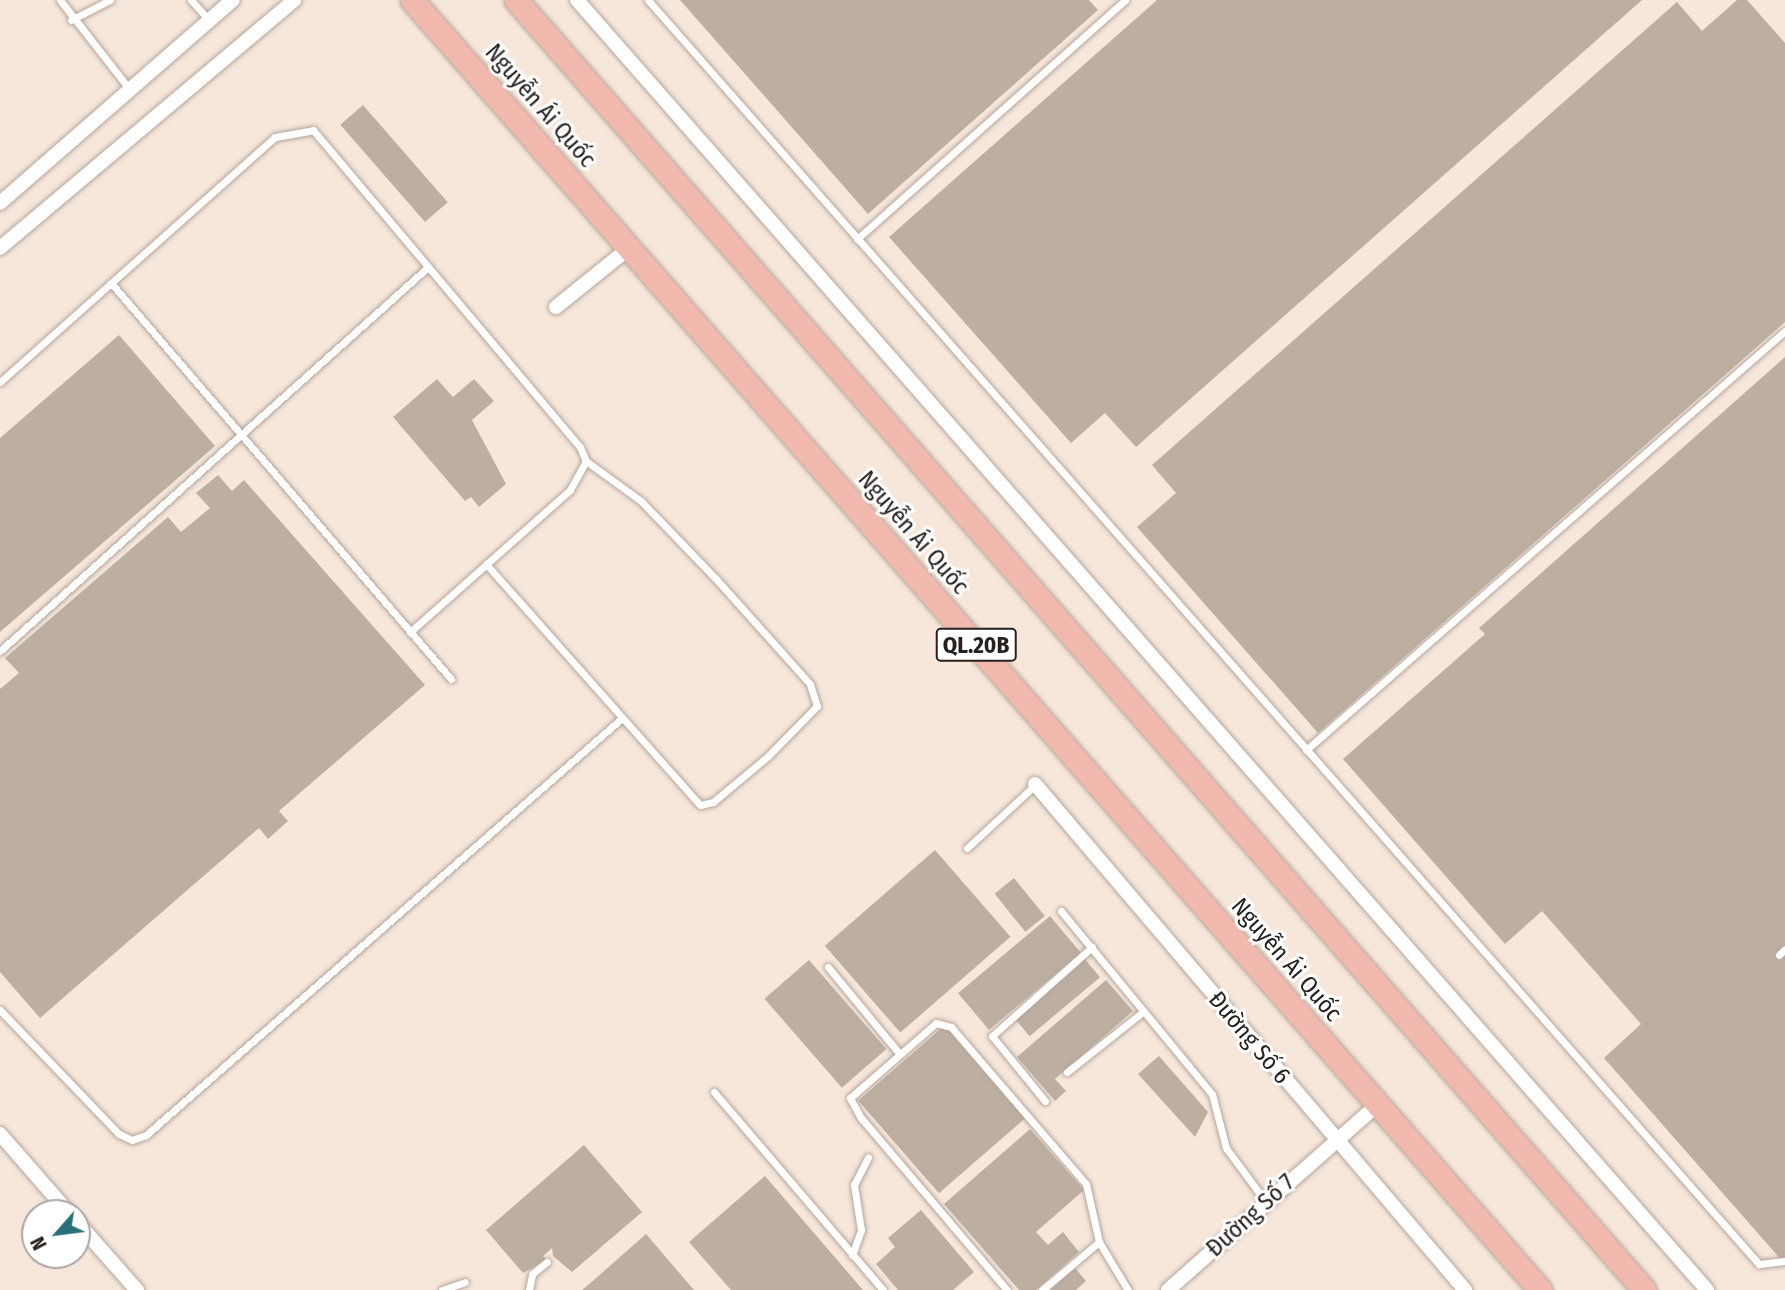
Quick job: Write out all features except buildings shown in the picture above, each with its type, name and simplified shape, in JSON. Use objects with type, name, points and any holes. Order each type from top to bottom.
[{"type":"main road","name":"Nguyễn Ái Quốc","points":[[412,0],[1540,1290]]},
{"type":"main road","name":"QL.20B","points":[[516,0],[1644,1290]]},
{"type":"street","points":[[0,203],[233,0]]},
{"type":"street","points":[[0,248],[294,0]]},
{"type":"street","points":[[577,0],[1707,1290]]},
{"type":"street","points":[[556,307],[629,248]]},
{"type":"street","name":"Đường Số 6","points":[[1035,784],[1335,1142],[1465,1290]]},
{"type":"street","name":"Đường Số 7","points":[[1168,1290],[1378,1104]]},
{"type":"street","points":[[0,1134],[57,1199]]},
{"type":"street","points":[[91,1238],[137,1290]]},
{"type":"lane","points":[[60,0],[71,20],[130,90]]},
{"type":"lane","points":[[71,20],[110,0]]},
{"type":"lane","points":[[191,0],[209,21]]},
{"type":"lane","points":[[648,0],[1759,1264],[1785,1261]]},
{"type":"lane","points":[[857,239],[1115,3],[1125,0]]},
{"type":"lane","points":[[0,382],[275,137],[303,129],[313,130],[580,447],[586,461],[641,500],[817,695],[817,706],[768,756],[713,802],[700,805],[486,564]]},
{"type":"lane","points":[[0,651],[428,267]]},
{"type":"lane","points":[[111,283],[451,679]]},
{"type":"lane","points":[[1306,750],[1785,331]]},
{"type":"lane","points":[[410,632],[570,489],[586,461]]},
{"type":"lane","points":[[0,1010],[119,1134],[132,1140],[146,1135],[622,718]]},
{"type":"lane","points":[[967,848],[1035,784]]},
{"type":"lane","points":[[1061,911],[1212,1094],[1226,1147],[1266,1202]]},
{"type":"lane","points":[[1045,1101],[992,1036],[1092,947]]},
{"type":"lane","points":[[828,967],[899,1053]]},
{"type":"lane","points":[[1068,1072],[1144,1011]]},
{"type":"lane","points":[[1007,1290],[853,1109],[853,1091],[936,1023],[951,1027],[1086,1184],[1099,1242],[1128,1290]]},
{"type":"lane","points":[[714,1093],[883,1290]]},
{"type":"lane","points":[[852,1255],[861,1230],[854,1185],[868,1157]]},
{"type":"lane","points":[[1042,1290],[1099,1242]]},
{"type":"lane","points":[[529,1290],[532,1274],[547,1262]]},
{"type":"lane","points":[[442,1290],[465,1282]]}]
